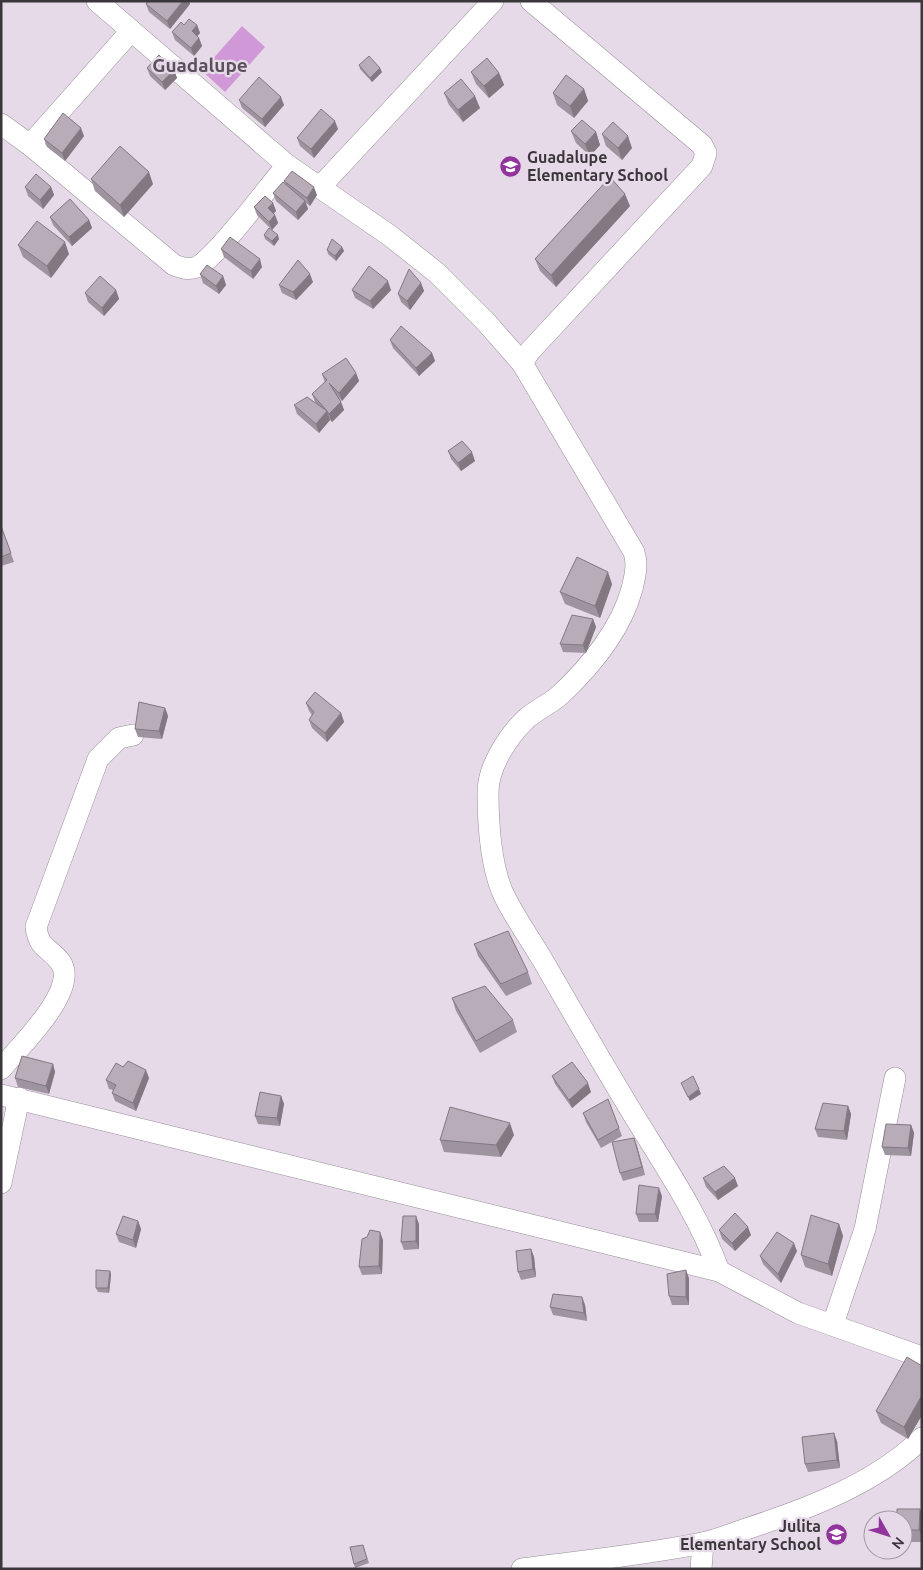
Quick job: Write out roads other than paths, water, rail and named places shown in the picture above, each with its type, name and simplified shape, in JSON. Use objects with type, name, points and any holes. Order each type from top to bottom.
[{"type":"street","points":[[98,1],[287,165],[389,235],[437,273],[486,322],[522,363],[622,530],[636,559],[636,573],[629,598],[615,628],[603,647],[558,697],[526,720],[504,747],[496,762],[488,789],[491,844],[495,870],[502,892],[707,1239],[718,1271]]},
{"type":"street","points":[[320,188],[492,1]]},
{"type":"street","points":[[522,363],[530,351],[702,166],[706,152],[702,145],[531,1]]},
{"type":"street","points":[[30,145],[131,31]]},
{"type":"street","points":[[1,124],[30,145],[174,265],[185,269],[199,266],[214,252],[287,165]]},
{"type":"street","points":[[1,1069],[52,1008],[62,988],[64,973],[61,963],[38,939],[36,927],[98,759],[119,738],[133,735]]},
{"type":"street","points":[[833,1324],[865,1229],[895,1078]]},
{"type":"street","points":[[1,1183],[10,1096],[718,1271],[798,1313],[922,1357]]},
{"type":"street","points":[[522,1569],[703,1543],[829,1499],[864,1480],[913,1448],[922,1438]]},
{"type":"street","points":[[701,1569],[703,1543]]},
{"type":"place","name":"Guadalupe Elementary School","points":[[511,166]]},
{"type":"place","name":"Julita Elementary School","points":[[837,1535]]},
{"type":"district","name":"Guadalupe","points":[[200,65]]}]
